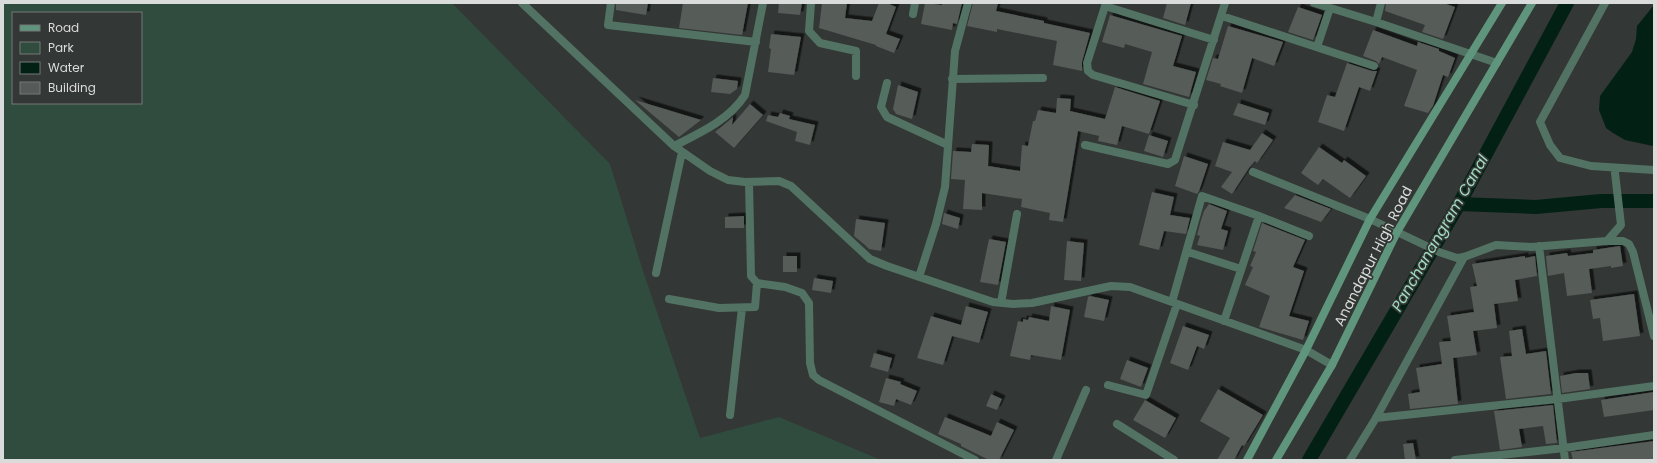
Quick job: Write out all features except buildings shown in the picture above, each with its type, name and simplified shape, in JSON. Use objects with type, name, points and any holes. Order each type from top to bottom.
[{"type":"main road","name":"Anandapur High Road","points":[[1247,460],[1306,350],[1370,219],[1502,3]]},
{"type":"main road","name":"Anandapur High Road","points":[[1276,460],[1332,365],[1397,232],[1532,3]]},
{"type":"street","points":[[522,3],[682,152],[710,171],[728,180],[750,182],[779,181],[791,186],[870,259],[993,302],[1001,303],[1032,303],[1111,286],[1130,287],[1306,350],[1332,365]]},
{"type":"street","points":[[611,3],[608,24],[756,42]]},
{"type":"street","points":[[674,146],[715,123],[738,106],[745,95],[763,3]]},
{"type":"street","points":[[811,3],[809,30],[820,43],[856,51],[856,76]]},
{"type":"street","points":[[913,14],[915,3]]},
{"type":"street","points":[[919,277],[936,224],[945,187],[955,51],[968,3]]},
{"type":"street","points":[[1085,146],[1168,164],[1175,160],[1194,105],[1225,3]]},
{"type":"street","points":[[1314,3],[1444,44],[1471,55],[1497,63]]},
{"type":"street","points":[[1376,22],[1381,3]]},
{"type":"street","points":[[1605,3],[1540,122],[1550,145],[1560,158],[1591,166],[1654,170]]},
{"type":"street","points":[[1194,105],[1093,74],[1088,71],[1087,63],[1105,4],[1214,40]]},
{"type":"street","points":[[1317,48],[1330,8]]},
{"type":"street","points":[[1222,16],[1374,66]]},
{"type":"street","points":[[952,79],[1043,78]]},
{"type":"street","points":[[886,82],[881,107],[886,117],[948,145]]},
{"type":"street","points":[[656,273],[682,152]]},
{"type":"street","points":[[1253,172],[1370,219],[1439,252],[1457,258],[1464,257],[1496,245],[1539,246],[1623,241],[1628,244],[1633,252],[1654,336]]},
{"type":"street","points":[[1607,241],[1621,224],[1615,173]]},
{"type":"street","points":[[669,299],[719,308],[755,307],[756,283],[751,276],[750,182]]},
{"type":"street","points":[[1108,384],[1146,395],[1175,303],[1202,196],[1259,216],[1309,236]]},
{"type":"street","points":[[1001,303],[1017,214]]},
{"type":"street","points":[[1224,321],[1259,216]]},
{"type":"street","points":[[1539,246],[1565,460]]},
{"type":"street","points":[[1188,252],[1241,269]]},
{"type":"street","points":[[1350,460],[1376,418],[1464,257]]},
{"type":"street","points":[[756,283],[785,287],[802,293],[809,303],[810,363],[813,375],[819,380],[975,460]]},
{"type":"street","points":[[730,415],[742,308]]},
{"type":"street","points":[[1376,418],[1558,399],[1654,386]]},
{"type":"street","points":[[1056,460],[1086,390]]},
{"type":"street","points":[[1117,424],[1174,460]]},
{"type":"street","points":[[1455,460],[1564,448],[1654,435]]},
{"type":"green space","points":[[3,3],[452,3],[610,164],[643,271],[700,438],[779,417],[881,460],[3,460]]},
{"type":"water","points":[[1654,5],[1653,146],[1625,140],[1613,133],[1606,128],[1599,110],[1600,96],[1632,52],[1636,39],[1637,26]]},
{"type":"waterway","name":"Panchanangram Canal","points":[[1309,460],[1459,204],[1567,3]]},
{"type":"waterway","points":[[1459,204],[1536,207],[1601,201],[1654,201]]}]
